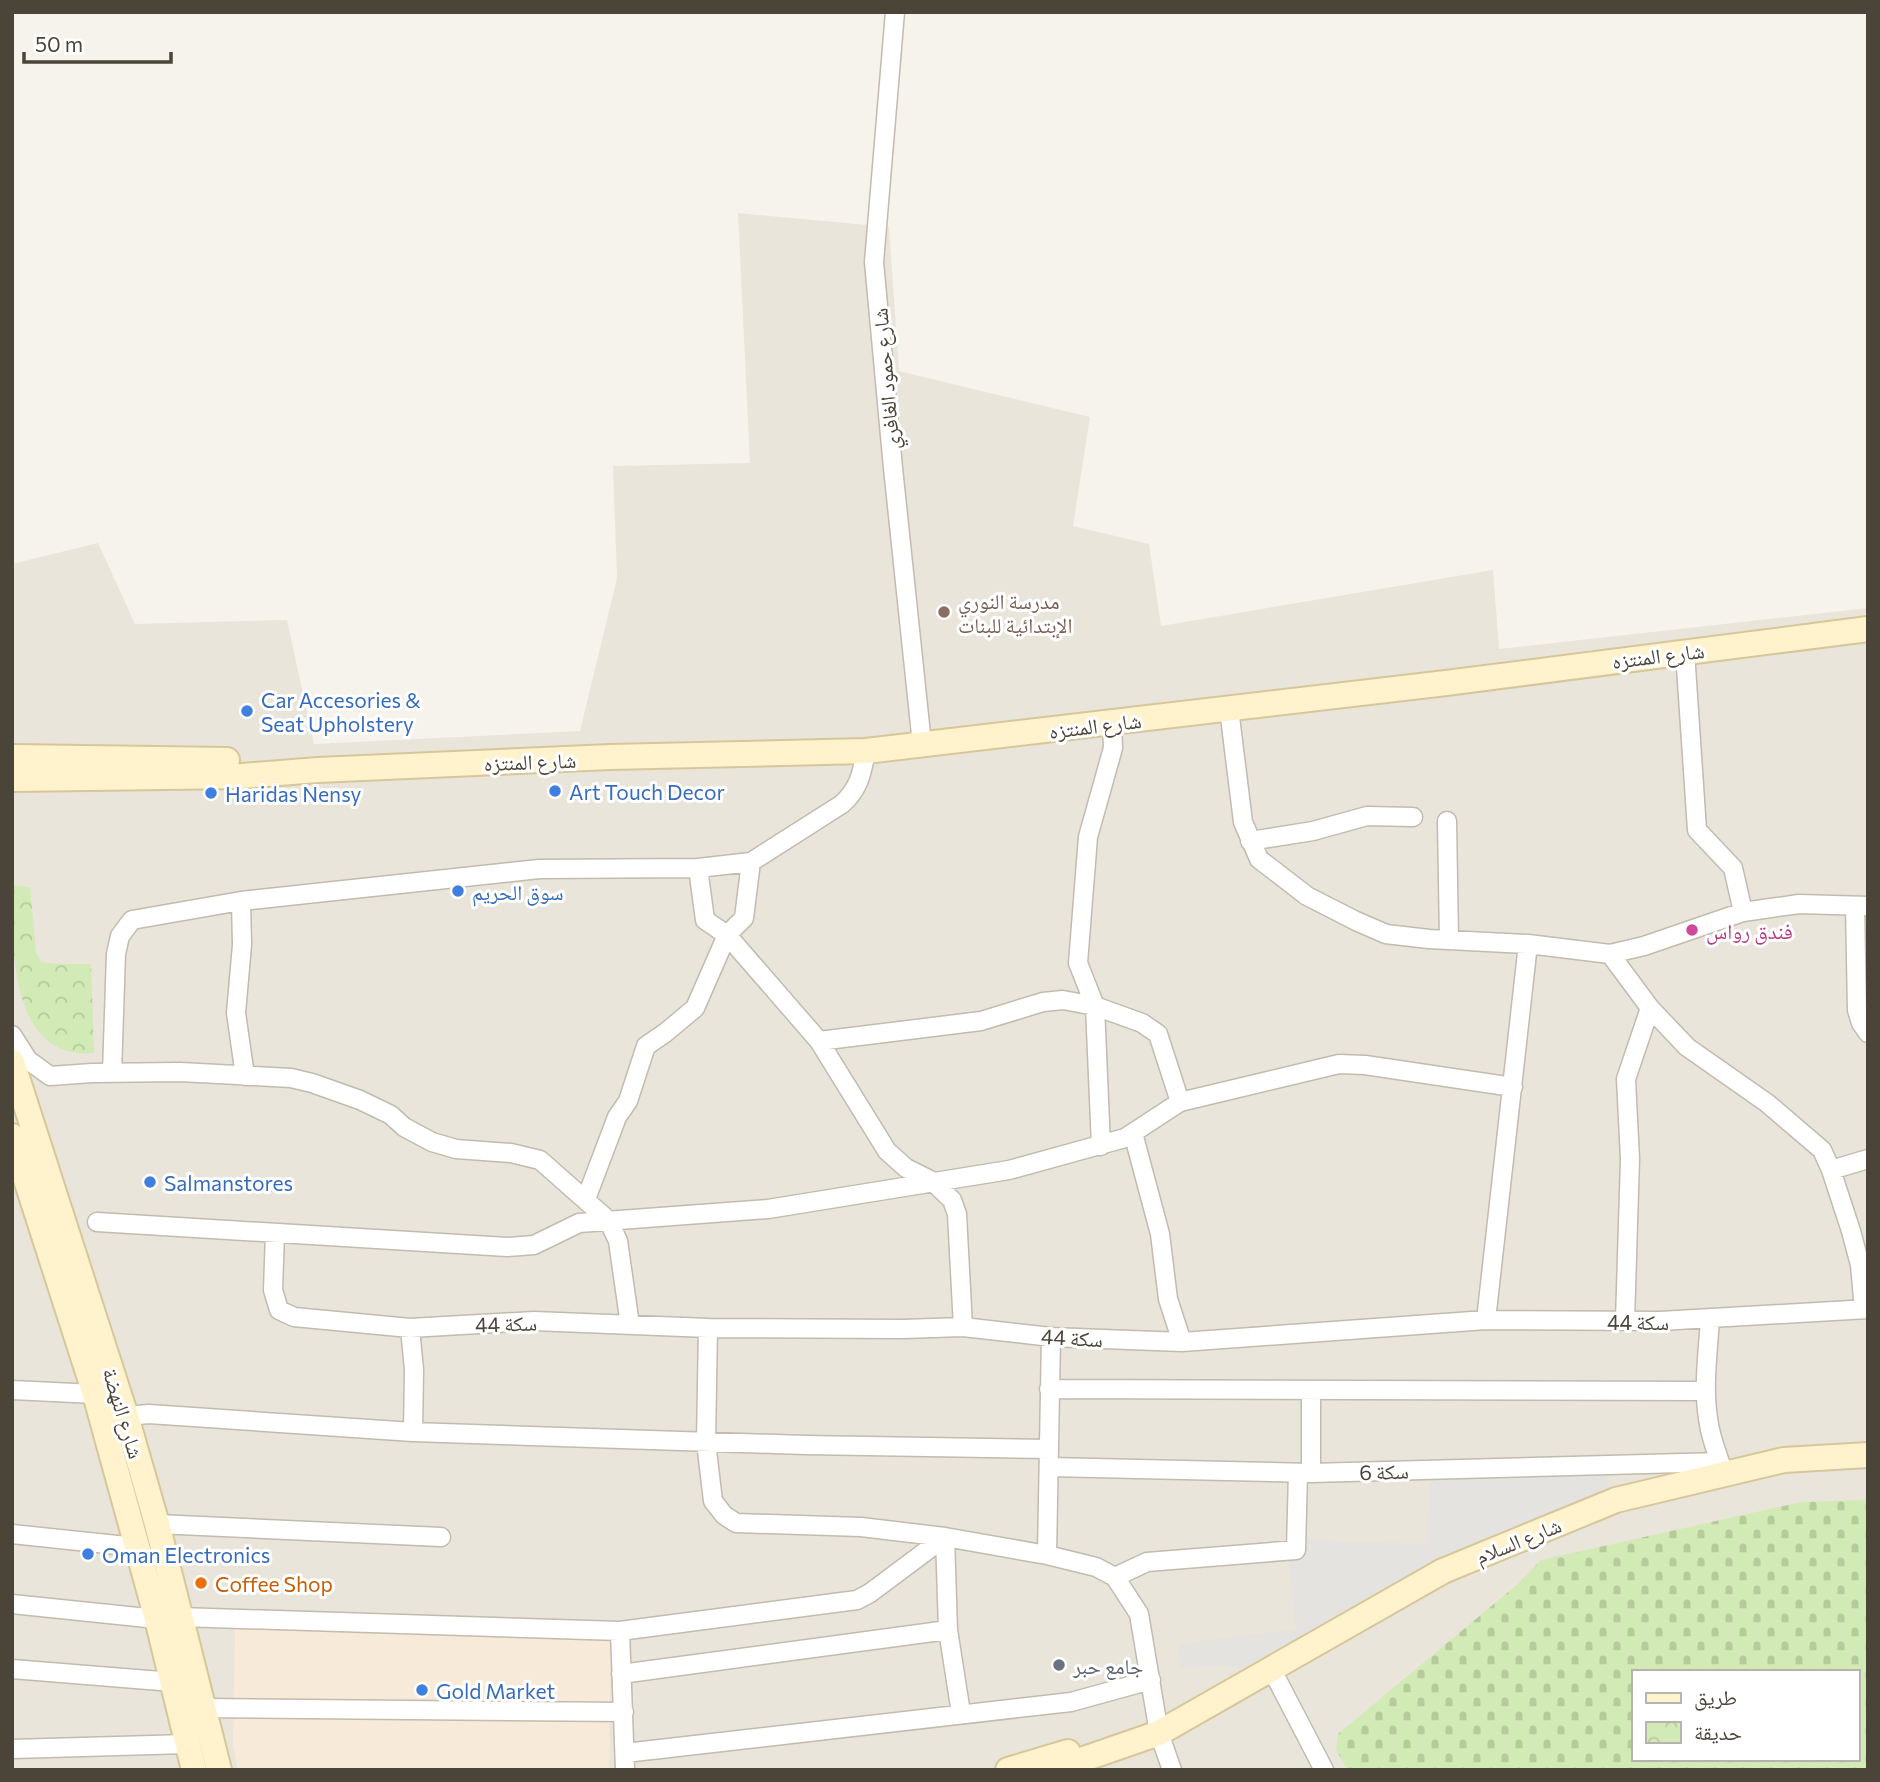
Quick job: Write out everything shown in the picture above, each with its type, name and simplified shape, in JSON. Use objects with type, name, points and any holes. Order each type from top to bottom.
[{"type":"street","name":"شارع حمود الغافري","points":[[895,12],[874,262],[922,744]]},
{"type":"street","name":"شارع المنتزه","points":[[15,774],[243,760],[318,770],[610,757],[866,751],[1112,724],[1868,629]]},
{"type":"street","points":[[1685,652],[1697,830],[1733,868],[1743,912]]},
{"type":"street","points":[[1229,709],[1243,822],[1259,859],[1307,895],[1356,921],[1386,934],[1528,944],[1610,954],[1644,946],[1743,912],[1799,904],[1861,906],[1857,1010],[1868,1033]]},
{"type":"street","points":[[1101,1146],[1095,1006],[1078,963],[1088,837],[1113,748],[1112,724]]},
{"type":"street","points":[[112,1073],[116,954],[120,936],[132,920],[241,901],[540,869],[698,868],[751,862],[842,804],[853,794],[860,780],[866,751]]},
{"type":"street","points":[[1250,841],[1313,831],[1367,817],[1413,817]]},
{"type":"street","points":[[1447,821],[1449,940]]},
{"type":"street","points":[[586,1199],[617,1117],[628,1101],[646,1046],[695,1008],[727,935],[744,918],[751,862]]},
{"type":"street","points":[[698,868],[705,920],[727,935],[819,1041],[887,1151],[906,1168],[932,1181],[952,1200],[957,1214],[963,1327]]},
{"type":"street","points":[[241,901],[242,945],[236,1013],[245,1076]]},
{"type":"street","points":[[1486,1320],[1528,944]]},
{"type":"street","points":[[1610,954],[1650,1008],[1687,1047],[1767,1103],[1822,1150],[1860,1265],[1866,1309]]},
{"type":"street","points":[[819,1041],[981,1021],[1043,1002],[1063,1000],[1095,1006],[1142,1023],[1158,1034],[1180,1102]]},
{"type":"street","points":[[1625,1321],[1630,1159],[1626,1079],[1650,1008]]},
{"type":"street","points":[[12,1035],[28,1060],[50,1076],[180,1072],[301,1081],[360,1100],[391,1115],[404,1127],[432,1142],[456,1149],[511,1153],[540,1160],[608,1220],[618,1241],[630,1325]]},
{"type":"street","name":"شارع النهضة","points":[[12,1062],[126,1416],[157,1524],[173,1682],[194,1770]]},
{"type":"street","points":[[97,1222],[507,1247],[534,1245],[579,1223],[768,1209],[1009,1170],[1101,1146],[1133,1133],[1180,1102],[1339,1064],[1365,1065],[1513,1087]]},
{"type":"street","points":[[1133,1133],[1160,1234],[1168,1299],[1182,1342]]},
{"type":"street","name":"شارع النهضة","points":[[12,1136],[95,1394],[136,1547],[168,1618],[201,1707],[219,1770]]},
{"type":"street","points":[[1830,1170],[1868,1160]]},
{"type":"street","name":"سكة 44","points":[[275,1233],[273,1290],[278,1310],[294,1317],[410,1328],[534,1321],[708,1328],[963,1327],[1051,1337],[1182,1342],[1486,1320],[1710,1319],[1866,1309]]},
{"type":"street","points":[[1710,1319],[1706,1391],[1708,1419],[1713,1445],[1722,1468]]},
{"type":"street","points":[[410,1328],[414,1370],[413,1433]]},
{"type":"street","points":[[708,1328],[706,1442],[713,1501],[724,1516],[736,1523],[861,1527],[946,1538],[1047,1555],[1096,1567],[1115,1577],[1139,1614],[1158,1726],[1172,1770]]},
{"type":"street","points":[[1047,1555],[1051,1337]]},
{"type":"street","points":[[1049,1389],[1706,1391]]},
{"type":"street","points":[[12,1390],[95,1394]]},
{"type":"street","points":[[1115,1577],[1147,1562],[1296,1550],[1311,1390]]},
{"type":"street","points":[[126,1416],[149,1414],[413,1433],[1048,1449]]},
{"type":"street","name":"شارع السلام","points":[[1052,1770],[1199,1710],[1443,1571],[1616,1500],[1722,1468],[1784,1460],[1868,1455]]},
{"type":"street","name":"سكة 6","points":[[1049,1468],[1304,1473],[1722,1468]]},
{"type":"street","points":[[157,1524],[441,1537]]},
{"type":"street","points":[[12,1534],[136,1547]]},
{"type":"street","points":[[946,1538],[948,1630],[961,1713]]},
{"type":"street","points":[[12,1604],[168,1618],[621,1631],[857,1600],[946,1538]]},
{"type":"street","points":[[621,1674],[948,1630]]},
{"type":"street","points":[[621,1631],[625,1761],[961,1713],[1071,1702],[1151,1680]]},
{"type":"street","points":[[12,1668],[173,1682]]},
{"type":"street","points":[[1271,1668],[1324,1770]]},
{"type":"street","points":[[201,1707],[624,1712]]},
{"type":"street","name":"شارع السلام","points":[[1008,1770],[1158,1726]]},
{"type":"street","points":[[12,1749],[187,1744]]},
{"type":"shaded area","points":[[738,213],[889,227],[899,371],[1090,417],[1073,526],[1149,544],[1161,626],[1493,570],[1499,649],[1868,608],[1868,1770],[12,1770],[12,564],[98,543],[135,624],[287,620],[314,744],[580,731],[617,578],[613,466],[750,463]]},
{"type":"shaded area","points":[[1609,1470],[1608,1492],[1472,1546],[1258,1666],[1181,1667],[1178,1644],[1296,1629],[1289,1559],[1299,1540],[1428,1544],[1430,1476]]},
{"type":"shaded area","name":"Gold Market","points":[[235,1627],[611,1635],[609,1770],[238,1770],[233,1746]]},
{"type":"green space","points":[[12,885],[30,887],[36,952],[41,962],[91,964],[94,1053],[66,1050],[45,1038],[30,1018],[15,965]]},
{"type":"green space","points":[[1868,1500],[1868,1770],[1348,1770],[1336,1750],[1338,1734],[1519,1583],[1541,1560],[1801,1502]]},
{"type":"place","name":"مدرسة النوري الإبتدائية للبنات","points":[[944,612]]},
{"type":"place","name":"Car Accesories & Seat Upholstery","points":[[247,711]]},
{"type":"place","name":"Art Touch Decor","points":[[555,791]]},
{"type":"place","name":"Haridas Nensy","points":[[211,793]]},
{"type":"place","name":"سوق الحريم","points":[[458,891]]},
{"type":"place","name":"فندق رواس","points":[[1692,930]]},
{"type":"place","name":"Salmanstores","points":[[150,1182]]},
{"type":"place","name":"Oman Electronics","points":[[88,1554]]},
{"type":"place","name":"Coffee Shop","points":[[201,1583]]},
{"type":"place","name":"جامع حبر","points":[[1059,1665]]},
{"type":"place","name":"Gold Market","points":[[422,1690]]}]
